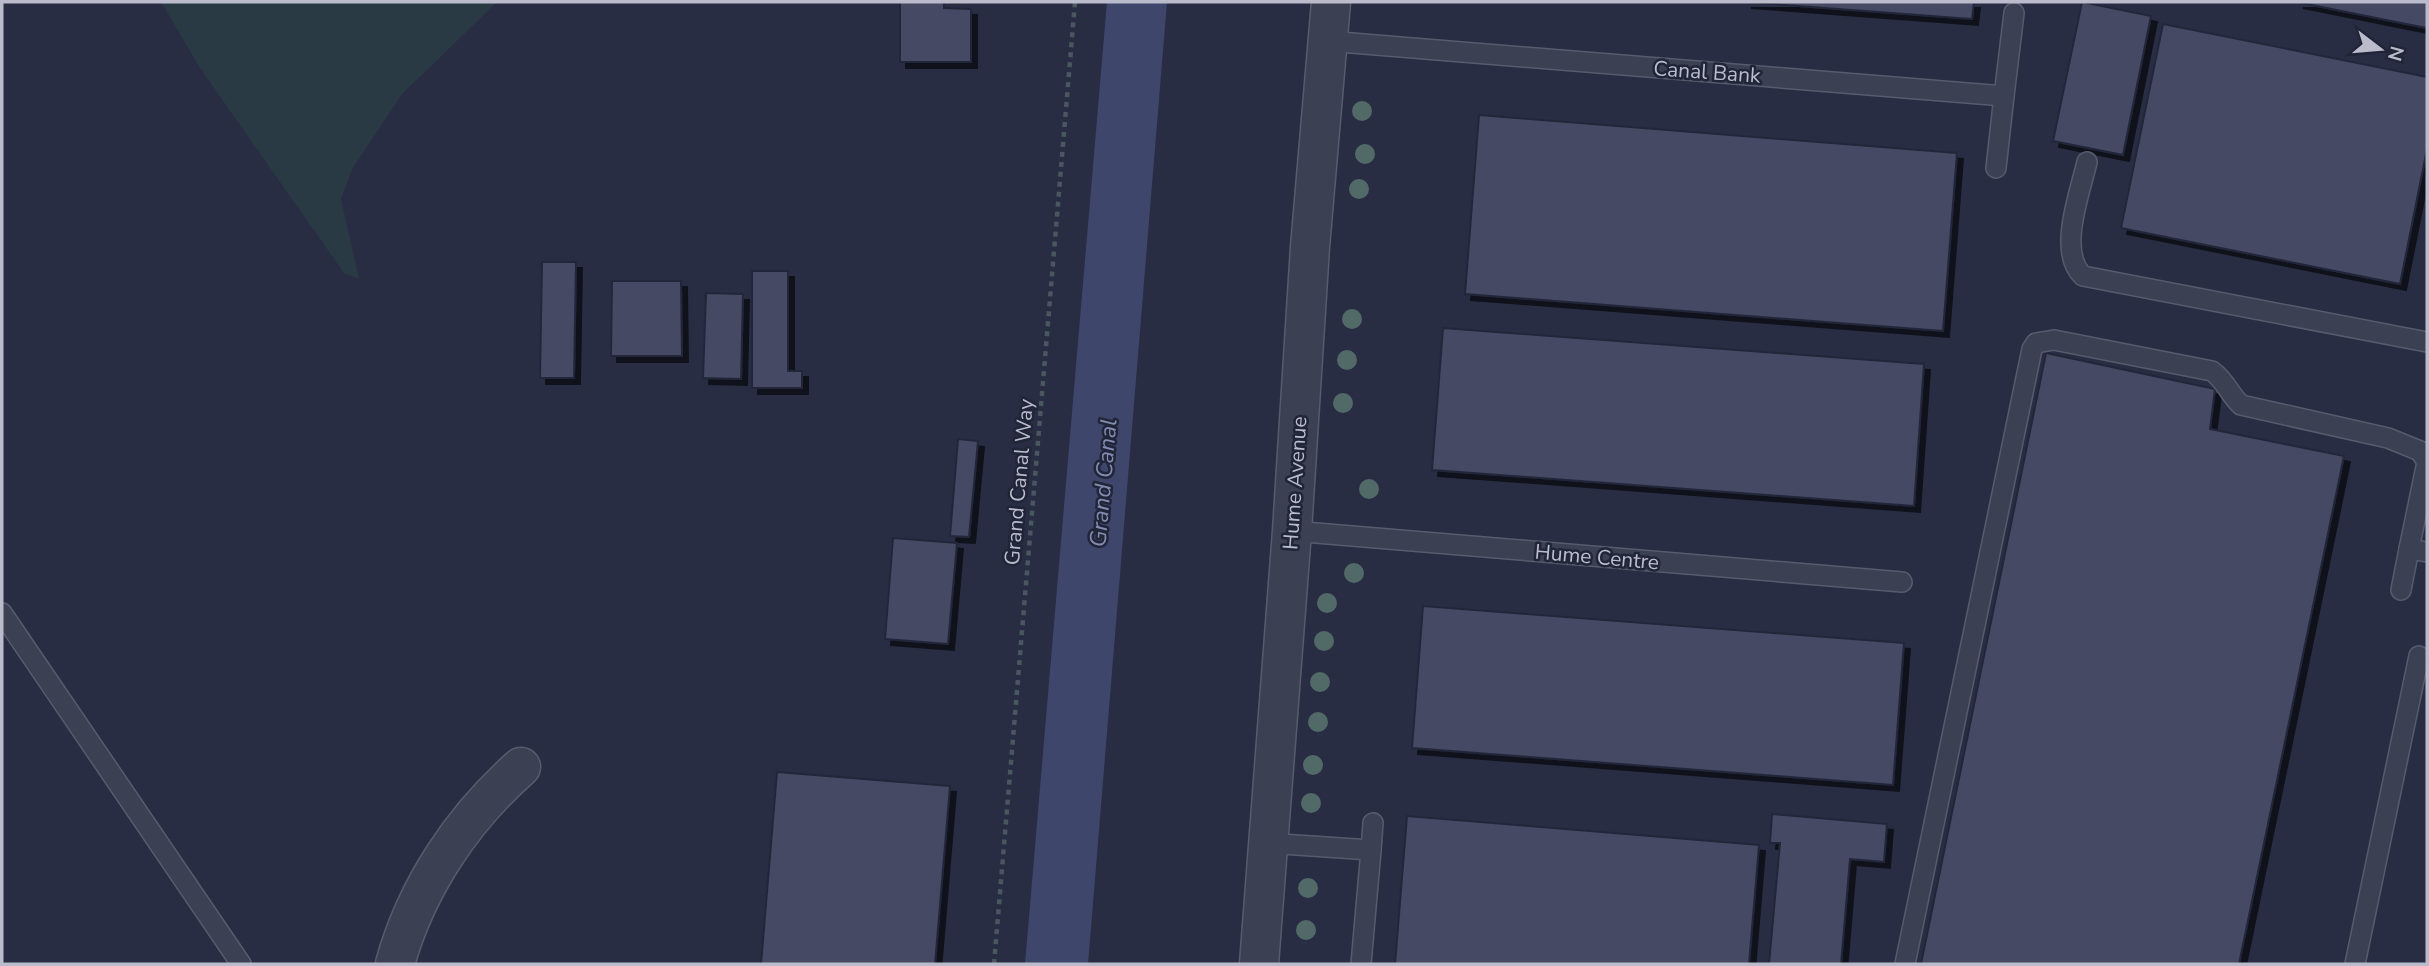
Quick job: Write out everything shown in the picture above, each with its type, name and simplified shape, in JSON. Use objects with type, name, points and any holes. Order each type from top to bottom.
[{"type":"street","name":"Hume Avenue","points":[[1259,964],[1292,531],[1310,247],[1331,2]]},
{"type":"street","points":[[395,964],[402,939],[436,868],[494,790],[521,767]]},
{"type":"lane","points":[[1996,168],[2014,13]]},
{"type":"lane","name":"Canal Bank","points":[[1327,41],[2004,96]]},
{"type":"lane","points":[[2087,162],[2070,240],[2071,256],[2076,269],[2083,276],[2427,342]]},
{"type":"lane","points":[[1905,964],[2032,349],[2036,343],[2054,340],[2212,371],[2241,405],[2388,438],[2420,452],[2427,462],[2418,550],[2401,590]]},
{"type":"lane","name":"Hume Centre","points":[[1292,531],[1902,582]]},
{"type":"lane","points":[[2,612],[241,964]]},
{"type":"lane","points":[[2355,964],[2419,656]]},
{"type":"lane","points":[[1361,964],[1373,823]]},
{"type":"lane","points":[[1267,843],[1371,850]]},
{"type":"path","name":"Grand Canal Way","points":[[994,964],[1075,2]]},
{"type":"shaded area","points":[[161,2],[497,2],[402,94],[352,169],[341,199],[359,279],[344,273],[200,68]]},
{"type":"water","name":"Grand Canal","points":[[1107,2],[1167,2],[1088,964],[1025,964]]},
{"type":"building","points":[[900,2],[944,2],[944,8],[971,9],[971,62],[900,62]]},
{"type":"building","points":[[1745,2],[1974,2],[1972,19]]},
{"type":"building","points":[[2082,2],[2151,16],[2123,155],[2053,141]]},
{"type":"building","points":[[2297,2],[2427,2],[2427,28],[2406,24]]},
{"type":"building","points":[[2163,24],[2427,77],[2427,149],[2400,284],[2121,228]]},
{"type":"building","points":[[1479,115],[1957,153],[1943,331],[1465,294]]},
{"type":"building","points":[[542,262],[576,262],[574,378],[540,378]]},
{"type":"building","points":[[752,271],[788,271],[788,371],[802,371],[802,388],[752,388]]},
{"type":"building","points":[[612,281],[681,281],[682,356],[611,356]]},
{"type":"building","points":[[706,293],[743,294],[741,379],[703,378]]},
{"type":"building","points":[[1443,328],[1924,364],[1914,506],[1432,470]]},
{"type":"building","points":[[2046,353],[2215,389],[2210,429],[2344,456],[2239,964],[1921,964]]},
{"type":"building","points":[[958,439],[978,441],[969,537],[950,536]]},
{"type":"building","points":[[893,538],[957,543],[948,644],[885,639]]},
{"type":"building","points":[[1423,606],[1904,643],[1893,785],[1412,748]]},
{"type":"building","points":[[777,772],[950,786],[935,964],[761,964]]},
{"type":"building","points":[[1772,814],[1887,824],[1884,862],[1850,859],[1841,964],[1769,964],[1780,843],[1770,843]]},
{"type":"building","points":[[1407,816],[1759,845],[1749,964],[1395,964]]}]
